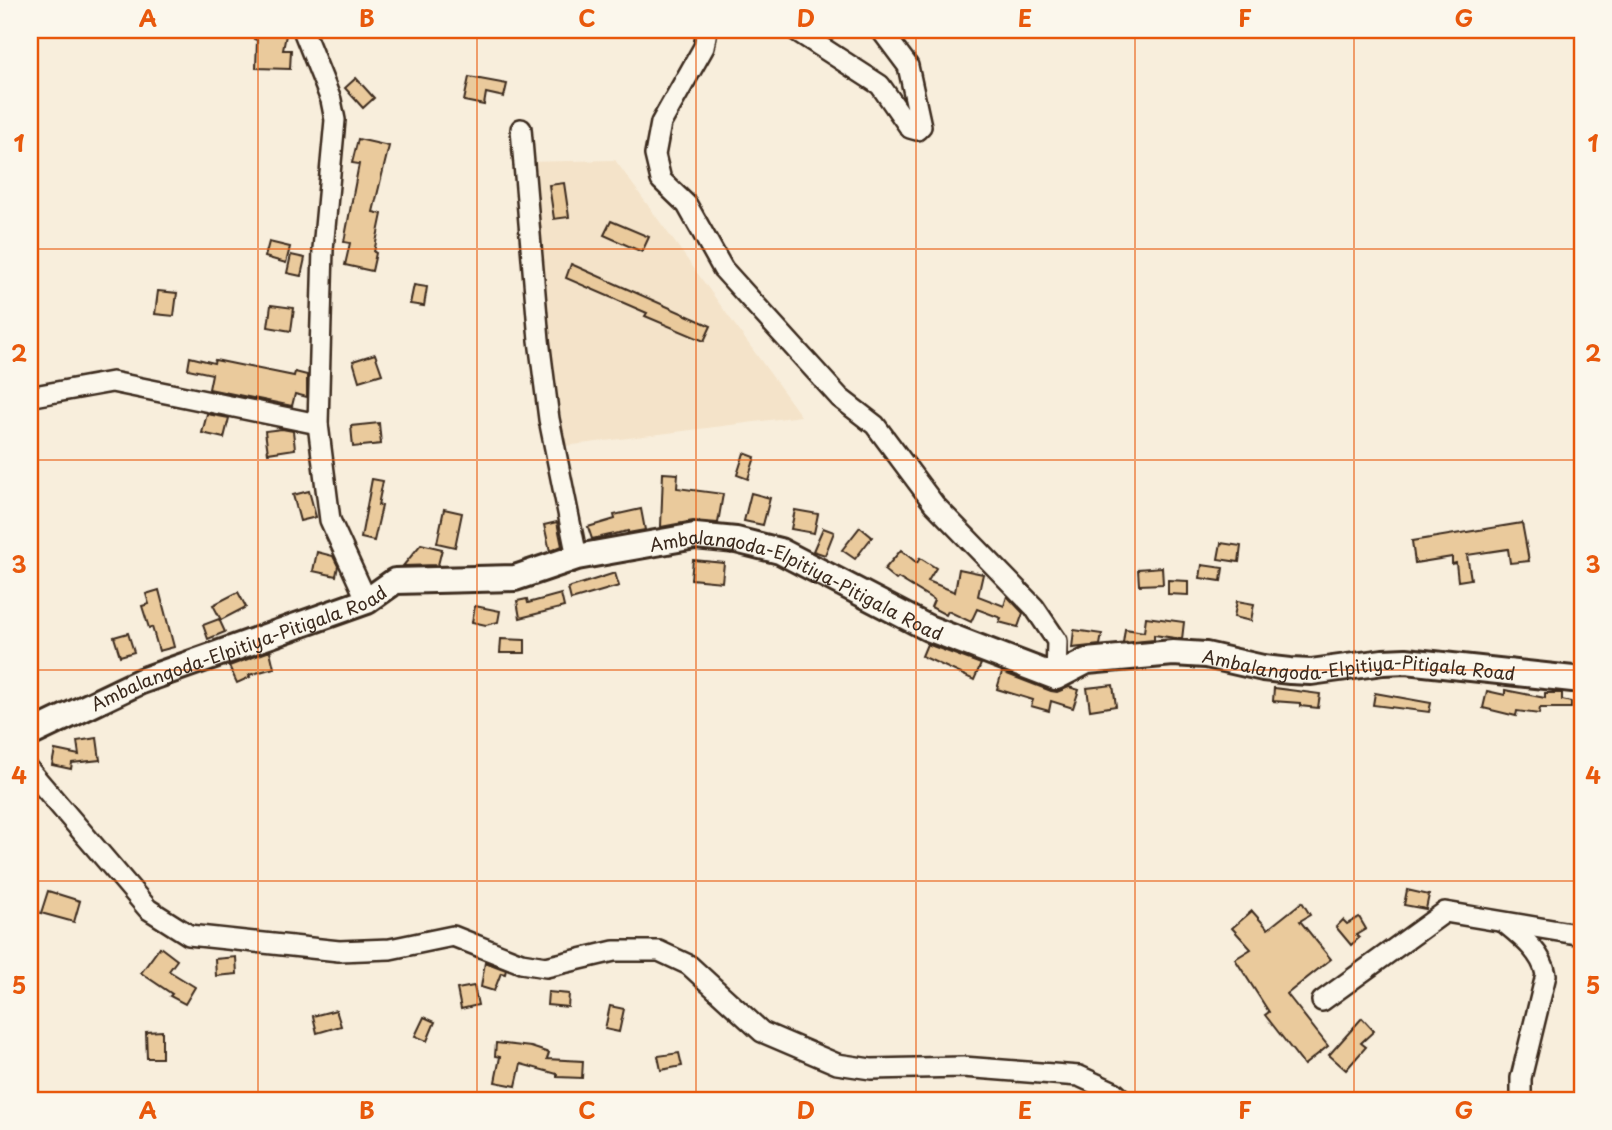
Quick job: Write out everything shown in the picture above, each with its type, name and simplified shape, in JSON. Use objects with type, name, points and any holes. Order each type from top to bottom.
[{"type":"main road","name":"Ambalangoda-Elpitiya-Pitigala Road","points":[[30,734],[141,681],[367,601],[395,581],[515,578],[577,558],[695,536],[736,540],[780,551],[928,628],[1056,677],[1087,661],[1173,653],[1206,655],[1290,671],[1311,672],[1406,661],[1582,680]]},
{"type":"street","points":[[303,30],[331,100],[335,120],[323,249],[318,424],[330,520],[367,601]]},
{"type":"street","points":[[707,30],[704,47],[661,123],[655,155],[661,180],[687,205],[723,269],[839,398],[875,425],[934,504],[1034,607],[1057,641],[1056,677]]},
{"type":"street","points":[[795,30],[880,85],[910,128],[917,130],[921,126],[908,66],[881,30]]},
{"type":"street","points":[[521,129],[539,340],[549,419],[577,558]]},
{"type":"street","points":[[30,395],[113,382],[318,424]]},
{"type":"street","points":[[30,771],[148,909],[189,935],[339,951],[390,949],[453,936],[521,963],[546,967],[614,951],[659,951],[689,965],[762,1032],[837,1064],[871,1069],[963,1067],[1079,1076],[1114,1092],[1123,1100]]},
{"type":"street","points":[[1322,1001],[1445,912],[1582,935]]},
{"type":"street","points":[[1505,924],[1526,941],[1545,967],[1546,975],[1521,1078],[1521,1100]]},
{"type":"shaded area","points":[[615,160],[801,416],[565,446],[525,162]]},
{"type":"building","points":[[256,30],[287,30],[283,50],[291,50],[290,69],[256,68]]},
{"type":"building","points":[[469,77],[507,84],[504,97],[486,93],[484,105],[464,101]]},
{"type":"building","points":[[356,78],[374,98],[363,108],[345,88]]},
{"type":"building","points":[[358,139],[389,146],[373,212],[382,214],[372,271],[345,265],[350,243],[344,242],[359,164],[352,163]]},
{"type":"building","points":[[564,183],[569,217],[554,219],[549,185]]},
{"type":"building","points":[[611,221],[649,237],[642,252],[604,235]]},
{"type":"building","points":[[269,242],[290,247],[286,263],[265,257]]},
{"type":"building","points":[[291,255],[305,258],[301,276],[287,273]]},
{"type":"building","points":[[571,264],[711,326],[704,341],[566,278]]},
{"type":"building","points":[[414,285],[427,287],[424,306],[410,304]]},
{"type":"building","points":[[158,291],[177,293],[174,316],[155,314]]},
{"type":"building","points":[[271,305],[294,308],[291,331],[268,327]]},
{"type":"building","points":[[375,354],[382,374],[359,381],[353,361]]},
{"type":"building","points":[[190,357],[294,376],[295,372],[307,375],[307,397],[295,394],[292,406],[209,389],[212,374],[188,369]]},
{"type":"building","points":[[207,414],[229,418],[224,438],[202,433]]},
{"type":"building","points":[[379,423],[381,444],[353,447],[351,426]]},
{"type":"building","points":[[265,431],[293,431],[295,449],[268,453]]},
{"type":"building","points":[[744,453],[755,457],[748,479],[737,475]]},
{"type":"building","points":[[663,473],[678,474],[677,488],[723,494],[718,523],[693,521],[661,527]]},
{"type":"building","points":[[372,479],[383,481],[378,505],[382,506],[374,541],[361,538]]},
{"type":"building","points":[[309,491],[316,517],[300,521],[293,495]]},
{"type":"building","points":[[751,493],[770,498],[763,525],[744,521]]},
{"type":"building","points":[[444,509],[462,513],[455,547],[437,543]]},
{"type":"building","points":[[641,509],[645,530],[592,539],[588,527],[615,519],[614,515]]},
{"type":"building","points":[[795,510],[818,514],[814,533],[791,529]]},
{"type":"building","points":[[557,522],[562,546],[550,551],[544,525]]},
{"type":"building","points":[[1522,523],[1529,561],[1510,563],[1508,549],[1467,555],[1471,579],[1458,581],[1456,563],[1452,564],[1452,557],[1415,563],[1412,541]]},
{"type":"building","points":[[860,527],[872,537],[855,559],[842,550]]},
{"type":"building","points":[[823,528],[834,532],[825,555],[813,551]]},
{"type":"building","points":[[1221,543],[1241,546],[1239,562],[1218,559]]},
{"type":"building","points":[[421,544],[442,549],[438,565],[403,566]]},
{"type":"building","points":[[901,550],[917,563],[920,558],[936,568],[928,581],[955,592],[959,569],[983,574],[978,596],[1004,606],[1007,596],[1023,613],[1018,627],[999,622],[1001,618],[977,609],[971,622],[948,611],[946,615],[931,607],[934,600],[898,578],[896,580],[884,570]]},
{"type":"building","points":[[317,552],[333,556],[338,566],[336,576],[313,571]]},
{"type":"building","points":[[693,560],[724,563],[722,582],[691,579]]},
{"type":"building","points":[[1202,565],[1223,568],[1221,581],[1200,578]]},
{"type":"building","points":[[1162,567],[1163,584],[1139,585],[1138,569]]},
{"type":"building","points":[[615,573],[619,586],[571,600],[568,588]]},
{"type":"building","points":[[1168,580],[1188,581],[1188,595],[1168,594]]},
{"type":"building","points":[[159,590],[174,647],[159,651],[142,606],[149,604],[146,594]]},
{"type":"building","points":[[238,592],[246,607],[221,620],[213,605]]},
{"type":"building","points":[[561,594],[564,607],[520,618],[517,601],[527,599],[528,603]]},
{"type":"building","points":[[1237,601],[1254,604],[1251,621],[1234,617]]},
{"type":"building","points":[[475,606],[500,611],[498,622],[486,625],[472,622]]},
{"type":"building","points":[[1146,617],[1184,622],[1182,639],[1154,635],[1154,640],[1123,643],[1125,629],[1144,632]]},
{"type":"building","points":[[219,619],[225,632],[208,639],[203,625]]},
{"type":"building","points":[[1074,630],[1102,634],[1100,645],[1072,648]]},
{"type":"building","points":[[128,633],[134,652],[120,656],[114,637]]},
{"type":"building","points":[[501,639],[525,640],[525,653],[500,653]]},
{"type":"building","points":[[927,644],[981,664],[974,680],[922,656]]},
{"type":"building","points":[[270,651],[274,668],[249,675],[250,677],[237,683],[229,666]]},
{"type":"building","points":[[1002,672],[1051,691],[1057,692],[1069,687],[1079,690],[1073,708],[1051,701],[1049,711],[1031,706],[1033,700],[997,689]]},
{"type":"building","points":[[1113,685],[1116,706],[1090,710],[1087,688]]},
{"type":"building","points":[[1274,688],[1320,694],[1318,708],[1300,706],[1300,703],[1273,701]]},
{"type":"building","points":[[1505,690],[1545,698],[1545,693],[1562,693],[1562,700],[1571,702],[1571,708],[1540,708],[1539,714],[1517,711],[1516,716],[1483,708],[1487,691],[1505,695]]},
{"type":"building","points":[[1375,693],[1431,703],[1429,712],[1373,705]]},
{"type":"building","points":[[97,738],[100,760],[72,763],[71,769],[52,765],[55,750],[79,755],[77,741]]},
{"type":"building","points":[[1407,890],[1429,895],[1426,909],[1404,905]]},
{"type":"building","points":[[48,891],[80,901],[74,922],[41,913]]},
{"type":"building","points":[[1302,902],[1310,915],[1300,921],[1331,959],[1287,994],[1328,1046],[1304,1065],[1265,1015],[1269,1012],[1235,959],[1251,949],[1232,928],[1252,911],[1268,929]]},
{"type":"building","points":[[1359,917],[1366,929],[1356,935],[1359,938],[1351,945],[1336,927],[1343,920],[1347,924]]},
{"type":"building","points":[[160,947],[177,960],[169,971],[195,987],[185,1004],[141,973]]},
{"type":"building","points":[[236,957],[237,974],[216,976],[215,959]]},
{"type":"building","points":[[485,962],[506,970],[505,974],[501,973],[494,991],[481,987]]},
{"type":"building","points":[[474,986],[478,1005],[461,1009],[457,989]]},
{"type":"building","points":[[548,992],[569,994],[568,1007],[547,1005]]},
{"type":"building","points":[[610,1006],[624,1009],[619,1032],[605,1029]]},
{"type":"building","points":[[336,1010],[341,1026],[317,1033],[313,1016]]},
{"type":"building","points":[[424,1017],[435,1022],[427,1041],[415,1036]]},
{"type":"building","points":[[1362,1018],[1374,1031],[1361,1043],[1366,1047],[1346,1070],[1329,1055]]},
{"type":"building","points":[[162,1031],[162,1058],[147,1058],[146,1032]]},
{"type":"building","points":[[496,1043],[531,1047],[549,1053],[547,1059],[583,1061],[582,1078],[557,1077],[557,1074],[521,1064],[516,1086],[495,1082],[500,1057],[495,1056]]},
{"type":"building","points":[[679,1053],[682,1066],[661,1070],[658,1056]]}]
